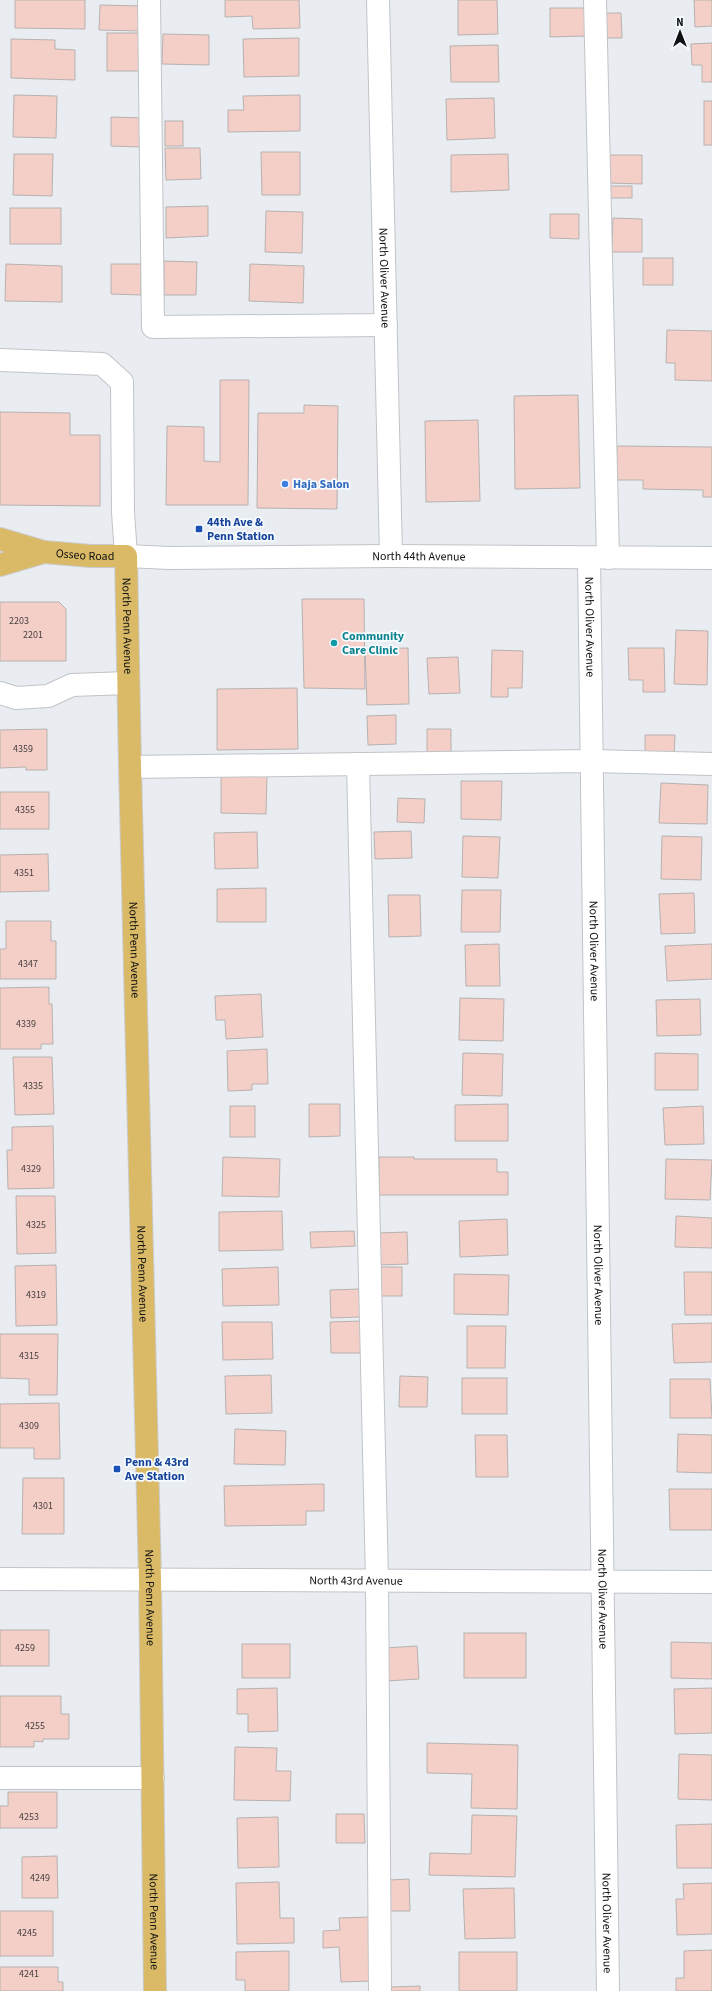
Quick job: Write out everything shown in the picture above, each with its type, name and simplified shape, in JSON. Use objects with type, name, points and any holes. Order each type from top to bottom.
[{"type":"main road","name":"Osseo Road","points":[[0,539],[44,552],[91,556],[126,556]]},
{"type":"main road","name":"Osseo Road","points":[[0,565],[44,552]]},
{"type":"main road","name":"North Penn Avenue","points":[[126,556],[150,1578],[155,1991]]},
{"type":"street","points":[[149,0],[153,327],[386,325]]},
{"type":"street","name":"North Oliver Avenue","points":[[378,0],[391,556]]},
{"type":"street","name":"North Oliver Avenue","points":[[595,0],[598,558],[592,761],[608,1991]]},
{"type":"street","points":[[0,360],[102,364],[122,382],[123,512],[126,556]]},
{"type":"street","name":"North 44th Avenue","points":[[126,556],[170,558],[391,556],[712,558]]},
{"type":"street","points":[[0,693],[16,698],[48,696],[72,685],[128,683]]},
{"type":"street","points":[[130,767],[592,761],[712,764]]},
{"type":"street","points":[[358,764],[378,1580],[380,1991]]},
{"type":"street","name":"North 43rd Avenue","points":[[0,1579],[150,1578],[712,1582]]},
{"type":"street","points":[[0,1778],[153,1778]]},
{"type":"building","points":[[15,0],[85,0],[85,29],[15,28]]},
{"type":"building","points":[[225,0],[299,0],[300,28],[253,29],[252,16],[225,17]]},
{"type":"building","points":[[458,0],[497,0],[498,34],[458,35]]},
{"type":"building","points":[[694,0],[712,0],[712,26],[695,27]]},
{"type":"building","points":[[100,5],[141,6],[140,31],[99,30]]},
{"type":"building","points":[[550,8],[585,8],[586,36],[550,37]]},
{"type":"building","points":[[606,13],[621,13],[622,38],[607,38]]},
{"type":"building","points":[[107,33],[141,33],[141,71],[107,71]]},
{"type":"building","points":[[163,34],[209,35],[209,65],[162,64]]},
{"type":"building","points":[[299,38],[299,76],[244,77],[243,39]]},
{"type":"building","points":[[11,39],[55,40],[55,49],[75,50],[75,80],[11,78]]},
{"type":"building","points":[[712,43],[712,82],[702,82],[702,65],[692,65],[691,44]]},
{"type":"building","points":[[498,45],[499,82],[451,82],[450,46]]},
{"type":"building","points":[[14,95],[57,96],[56,138],[13,137]]},
{"type":"building","points":[[300,95],[300,131],[228,132],[228,110],[244,110],[243,96]]},
{"type":"building","points":[[494,98],[495,138],[447,140],[446,99]]},
{"type":"building","points":[[704,101],[712,101],[712,145],[704,145]]},
{"type":"building","points":[[111,117],[142,118],[142,147],[111,146]]},
{"type":"building","points":[[165,121],[183,121],[183,146],[165,146]]},
{"type":"building","points":[[165,148],[200,148],[201,179],[166,180]]},
{"type":"building","points":[[261,152],[300,152],[300,195],[262,195]]},
{"type":"building","points":[[14,154],[53,154],[52,196],[13,195]]},
{"type":"building","points":[[508,154],[509,190],[451,192],[451,155]]},
{"type":"building","points":[[608,155],[642,155],[642,184],[608,183]]},
{"type":"building","points":[[609,186],[632,186],[632,198],[609,198]]},
{"type":"building","points":[[208,206],[208,236],[166,238],[166,207]]},
{"type":"building","points":[[10,208],[61,208],[61,244],[10,244]]},
{"type":"building","points":[[266,211],[303,212],[302,253],[265,252]]},
{"type":"building","points":[[550,214],[579,214],[579,239],[550,238]]},
{"type":"building","points":[[613,218],[642,219],[642,252],[612,252]]},
{"type":"building","points":[[643,258],[673,258],[673,285],[643,285]]},
{"type":"building","points":[[164,261],[197,262],[196,295],[164,295]]},
{"type":"building","points":[[6,264],[62,266],[62,302],[5,301]]},
{"type":"building","points":[[111,264],[141,264],[141,295],[111,294]]},
{"type":"building","points":[[250,264],[304,266],[303,303],[249,301]]},
{"type":"building","points":[[667,330],[712,331],[712,381],[675,380],[675,363],[666,363]]},
{"type":"building","points":[[220,380],[249,380],[248,505],[166,505],[167,426],[204,427],[204,461],[220,462]]},
{"type":"building","points":[[578,395],[580,488],[515,489],[514,396]]},
{"type":"building","points":[[304,405],[338,406],[337,509],[257,508],[258,413],[304,413]]},
{"type":"building","points":[[0,412],[70,413],[70,435],[100,435],[100,506],[0,505]]},
{"type":"building","points":[[478,420],[480,501],[426,502],[425,421]]},
{"type":"building","points":[[617,446],[712,447],[712,497],[703,497],[703,490],[643,489],[643,480],[616,480]]},
{"type":"building","name":"Community Care Clinic","points":[[302,599],[364,599],[365,689],[304,688]]},
{"type":"building","points":[[0,602],[59,602],[66,609],[66,661],[0,661]]},
{"type":"building","points":[[676,630],[708,631],[707,685],[674,684]]},
{"type":"building","points":[[408,648],[409,704],[367,705],[365,649]]},
{"type":"building","points":[[628,648],[664,648],[665,692],[643,692],[643,680],[629,680]]},
{"type":"building","points":[[492,650],[523,651],[522,688],[508,688],[508,697],[491,697]]},
{"type":"building","points":[[458,657],[460,693],[429,694],[427,658]]},
{"type":"building","points":[[297,688],[298,749],[217,750],[217,689]]},
{"type":"building","points":[[396,715],[396,744],[368,745],[367,716]]},
{"type":"building","points":[[47,729],[47,770],[26,770],[26,767],[0,768],[0,730]]},
{"type":"building","points":[[427,729],[451,729],[451,757],[427,756]]},
{"type":"building","points":[[645,735],[675,735],[674,758],[645,757]]},
{"type":"building","points":[[221,774],[267,775],[266,814],[221,813]]},
{"type":"building","points":[[461,781],[502,781],[501,820],[461,819]]},
{"type":"building","points":[[661,783],[708,785],[707,824],[659,823]]},
{"type":"building","points":[[0,792],[49,792],[49,829],[0,829]]},
{"type":"building","points":[[398,798],[425,799],[424,823],[397,822]]},
{"type":"building","points":[[411,831],[412,858],[375,859],[374,832]]},
{"type":"building","points":[[257,832],[258,868],[215,869],[214,833]]},
{"type":"building","points":[[463,836],[500,837],[498,878],[462,877]]},
{"type":"building","points":[[662,836],[702,837],[701,880],[661,879]]},
{"type":"building","points":[[48,854],[49,891],[0,892],[0,855]]},
{"type":"building","points":[[266,888],[266,922],[217,922],[217,889]]},
{"type":"building","points":[[462,890],[501,890],[500,932],[461,932]]},
{"type":"building","points":[[694,893],[695,933],[661,934],[659,894]]},
{"type":"building","points":[[388,895],[420,895],[421,936],[389,937]]},
{"type":"building","points":[[6,921],[51,921],[51,941],[56,941],[56,979],[0,979],[0,949],[6,949]]},
{"type":"building","points":[[499,944],[500,986],[466,986],[465,945]]},
{"type":"building","points":[[712,944],[712,979],[667,981],[665,946]]},
{"type":"building","points":[[49,987],[49,1004],[52,1004],[53,1044],[41,1044],[41,1049],[0,1049],[0,988]]},
{"type":"building","points":[[261,994],[263,1037],[226,1039],[225,1020],[216,1020],[215,996]]},
{"type":"building","points":[[460,998],[504,999],[503,1041],[459,1040]]},
{"type":"building","points":[[700,999],[701,1035],[657,1036],[656,1000]]},
{"type":"building","points":[[267,1049],[268,1084],[252,1084],[252,1090],[228,1091],[227,1051]]},
{"type":"building","points":[[463,1053],[503,1054],[502,1096],[462,1095]]},
{"type":"building","points":[[655,1053],[698,1054],[698,1090],[655,1090]]},
{"type":"building","points":[[13,1057],[52,1057],[54,1114],[15,1115]]},
{"type":"building","points":[[309,1104],[340,1104],[340,1136],[309,1137]]},
{"type":"building","points":[[508,1104],[508,1141],[455,1141],[455,1105]]},
{"type":"building","points":[[230,1106],[255,1106],[255,1137],[230,1137]]},
{"type":"building","points":[[703,1106],[704,1144],[665,1145],[663,1108]]},
{"type":"building","points":[[53,1126],[54,1188],[8,1189],[7,1150],[12,1150],[12,1127]]},
{"type":"building","points":[[223,1157],[280,1159],[279,1197],[222,1196]]},
{"type":"building","points":[[379,1157],[414,1157],[414,1159],[497,1159],[497,1172],[508,1172],[508,1195],[379,1195]]},
{"type":"building","points":[[666,1159],[712,1160],[710,1200],[665,1199]]},
{"type":"building","points":[[16,1196],[55,1196],[56,1253],[17,1254]]},
{"type":"building","points":[[282,1211],[283,1250],[219,1251],[219,1212]]},
{"type":"building","points":[[676,1216],[712,1218],[712,1248],[675,1247]]},
{"type":"building","points":[[507,1219],[508,1255],[460,1257],[459,1221]]},
{"type":"building","points":[[354,1231],[355,1246],[311,1248],[310,1232]]},
{"type":"building","points":[[407,1232],[408,1264],[379,1265],[378,1233]]},
{"type":"building","points":[[56,1265],[57,1325],[16,1326],[15,1266]]},
{"type":"building","points":[[278,1267],[279,1305],[223,1306],[222,1269]]},
{"type":"building","points":[[380,1267],[402,1267],[402,1296],[380,1296]]},
{"type":"building","points":[[684,1272],[712,1272],[712,1315],[685,1315]]},
{"type":"building","points":[[454,1274],[509,1275],[508,1315],[454,1314]]},
{"type":"building","points":[[359,1289],[360,1317],[331,1318],[330,1290]]},
{"type":"building","points":[[360,1321],[361,1353],[331,1353],[330,1322]]},
{"type":"building","points":[[222,1322],[272,1322],[273,1359],[223,1360]]},
{"type":"building","points":[[712,1323],[712,1362],[674,1363],[672,1324]]},
{"type":"building","points":[[467,1326],[506,1326],[505,1368],[467,1368]]},
{"type":"building","points":[[0,1334],[58,1334],[57,1395],[29,1395],[29,1379],[0,1378]]},
{"type":"building","points":[[271,1375],[272,1413],[226,1414],[225,1376]]},
{"type":"building","points":[[400,1376],[428,1377],[427,1407],[399,1407]]},
{"type":"building","points":[[462,1378],[507,1378],[507,1414],[462,1414]]},
{"type":"building","points":[[670,1379],[710,1379],[712,1418],[670,1418]]},
{"type":"building","points":[[59,1403],[60,1459],[34,1459],[34,1448],[0,1448],[0,1404]]},
{"type":"building","points":[[235,1429],[286,1431],[285,1465],[234,1464]]},
{"type":"building","points":[[678,1434],[712,1435],[712,1473],[677,1472]]},
{"type":"building","points":[[475,1435],[507,1435],[508,1477],[476,1477]]},
{"type":"building","points":[[23,1478],[64,1478],[64,1534],[22,1534]]},
{"type":"building","points":[[324,1484],[324,1511],[306,1511],[306,1525],[225,1526],[224,1486]]},
{"type":"building","points":[[669,1489],[712,1489],[712,1530],[670,1530]]},
{"type":"building","points":[[0,1630],[49,1630],[49,1666],[0,1666]]},
{"type":"building","points":[[464,1633],[526,1633],[526,1678],[464,1678]]},
{"type":"building","points":[[671,1642],[712,1643],[712,1679],[671,1678]]},
{"type":"building","points":[[242,1644],[290,1644],[290,1678],[242,1678]]},
{"type":"building","points":[[417,1646],[419,1679],[386,1681],[384,1648]]},
{"type":"building","points":[[277,1688],[278,1731],[248,1732],[248,1714],[237,1714],[237,1689]]},
{"type":"building","points":[[712,1688],[712,1733],[675,1734],[674,1689]]},
{"type":"building","points":[[0,1696],[61,1696],[61,1714],[69,1714],[69,1739],[43,1739],[43,1742],[34,1741],[34,1747],[0,1747]]},
{"type":"building","points":[[427,1743],[518,1745],[517,1809],[471,1808],[472,1774],[427,1773]]},
{"type":"building","points":[[235,1747],[277,1748],[276,1771],[291,1771],[290,1801],[234,1800]]},
{"type":"building","points":[[679,1754],[712,1755],[712,1800],[678,1799]]},
{"type":"building","points":[[8,1792],[57,1792],[57,1828],[0,1828],[0,1806],[8,1806]]},
{"type":"building","points":[[336,1814],[364,1814],[365,1843],[336,1843]]},
{"type":"building","points":[[472,1815],[517,1816],[515,1877],[429,1875],[430,1853],[471,1854]]},
{"type":"building","points":[[278,1817],[279,1867],[238,1868],[237,1818]]},
{"type":"building","points":[[712,1824],[712,1868],[677,1868],[676,1825]]},
{"type":"building","points":[[57,1856],[58,1898],[22,1898],[22,1857]]},
{"type":"building","points":[[409,1879],[410,1911],[389,1911],[389,1880]]},
{"type":"building","points":[[279,1882],[280,1918],[294,1918],[294,1943],[237,1944],[236,1883]]},
{"type":"building","points":[[712,1883],[712,1934],[677,1935],[676,1899],[684,1899],[683,1884]]},
{"type":"building","points":[[514,1888],[515,1938],[465,1939],[463,1889]]},
{"type":"building","points":[[0,1911],[53,1911],[53,1956],[0,1956]]},
{"type":"building","points":[[370,1917],[371,1981],[341,1982],[339,1947],[323,1948],[323,1931],[340,1930],[339,1918]]},
{"type":"building","points":[[712,1950],[712,1991],[676,1991],[676,1978],[684,1978],[684,1951]]},
{"type":"building","points":[[289,1951],[289,1991],[245,1991],[245,1980],[236,1980],[236,1952]]},
{"type":"building","points":[[459,1952],[517,1952],[517,1991],[459,1991]]},
{"type":"building","points":[[0,1967],[58,1967],[58,1982],[63,1982],[63,1991],[0,1991]]},
{"type":"building","points":[[420,1986],[420,1991],[391,1991],[391,1987]]},
{"type":"place","name":"Haja Salon","points":[[285,484]]},
{"type":"place","name":"44th Ave & Penn Station","points":[[199,529]]},
{"type":"place","name":"Community Care Clinic","points":[[334,643]]},
{"type":"place","name":"Penn & 43rd Ave Station","points":[[117,1469]]}]
